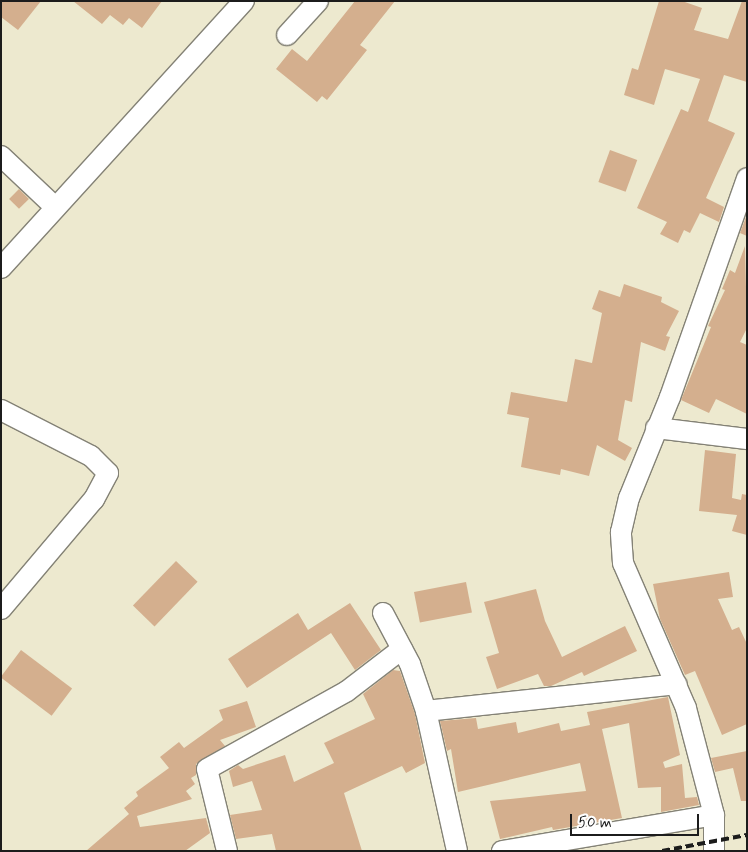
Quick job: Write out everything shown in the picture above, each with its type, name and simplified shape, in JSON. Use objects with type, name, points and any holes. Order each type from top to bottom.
[{"type":"street","points":[[1,268],[244,1]]},
{"type":"street","points":[[287,35],[318,1]]},
{"type":"street","points":[[1,156],[55,207]]},
{"type":"street","points":[[714,851],[714,815],[686,708],[623,563],[623,523],[656,428],[670,397],[747,178]]},
{"type":"street","points":[[1,410],[91,456],[108,473],[94,498],[1,609]]},
{"type":"street","points":[[656,428],[747,439]]},
{"type":"street","points":[[383,613],[402,649],[426,710],[457,851]]},
{"type":"street","points":[[227,851],[207,769],[347,691],[402,649]]},
{"type":"street","points":[[426,710],[676,684]]},
{"type":"street","points":[[502,851],[714,815]]},
{"type":"building","points":[[1,1],[41,1],[18,30],[1,17]]},
{"type":"building","points":[[73,1],[162,1],[142,28],[129,18],[123,25],[110,15],[102,24]]},
{"type":"building","points":[[355,1],[395,1],[360,45],[367,50],[327,100],[322,96],[317,102],[276,69],[292,49],[307,61]]},
{"type":"building","points":[[659,1],[682,1],[702,8],[694,30],[728,39],[742,1],[747,1],[747,82],[724,75],[708,121],[735,133],[706,198],[724,207],[719,222],[700,213],[690,233],[684,230],[678,243],[660,234],[667,222],[637,208],[681,109],[688,112],[700,79],[665,69],[654,105],[624,95],[632,68],[638,70]]},
{"type":"building","points":[[610,150],[637,160],[626,192],[598,182]]},
{"type":"building","points":[[19,189],[29,199],[19,209],[9,199]]},
{"type":"building","points":[[747,218],[747,236],[740,233]]},
{"type":"building","points":[[745,246],[747,328],[740,342],[747,345],[747,414],[716,399],[709,413],[681,400],[711,327],[708,326],[725,290],[722,289],[730,270],[735,273]]},
{"type":"building","points":[[624,284],[662,297],[661,302],[679,311],[666,336],[670,337],[665,351],[641,342],[632,402],[625,400],[618,440],[632,448],[625,461],[597,445],[589,476],[561,469],[560,475],[521,467],[529,418],[507,414],[511,392],[567,402],[575,359],[592,363],[602,313],[592,309],[599,290],[620,297]]},
{"type":"building","points":[[705,450],[736,454],[732,498],[741,500],[742,494],[747,495],[747,535],[732,531],[737,515],[699,511]]},
{"type":"building","points":[[176,561],[198,582],[155,626],[133,606]]},
{"type":"building","points":[[729,572],[733,597],[718,599],[732,630],[739,627],[747,644],[747,724],[722,735],[695,671],[685,675],[660,619],[653,584]]},
{"type":"building","points":[[466,582],[472,612],[420,623],[414,592]]},
{"type":"building","points":[[536,589],[545,621],[562,657],[625,626],[637,651],[584,676],[582,672],[551,686],[544,686],[538,674],[497,689],[486,657],[499,653],[484,602]]},
{"type":"building","points":[[350,603],[381,650],[355,670],[331,633],[247,688],[228,659],[298,613],[308,630]]},
{"type":"building","points":[[21,650],[72,689],[52,716],[1,678]]},
{"type":"building","points":[[393,670],[400,671],[415,714],[425,763],[406,773],[402,766],[344,793],[362,851],[276,851],[272,834],[236,839],[230,815],[262,810],[252,781],[233,787],[229,771],[238,765],[243,769],[285,755],[294,782],[334,763],[324,743],[375,719],[363,694]]},
{"type":"building","points":[[668,697],[680,755],[663,762],[665,768],[682,764],[685,798],[697,797],[699,805],[661,812],[661,787],[638,788],[629,723],[602,729],[622,818],[553,830],[552,827],[500,839],[490,801],[586,791],[580,763],[458,792],[451,749],[447,751],[440,721],[476,718],[478,729],[516,722],[518,733],[559,723],[561,731],[590,725],[587,712]]},
{"type":"building","points":[[247,701],[256,727],[220,740],[225,746],[196,764],[196,775],[191,778],[195,784],[186,791],[192,799],[137,816],[140,827],[206,818],[210,833],[185,851],[86,851],[129,814],[124,808],[138,796],[136,792],[169,768],[160,757],[179,742],[184,748],[223,720],[219,710]]},
{"type":"building","points":[[747,751],[747,801],[741,801],[733,768],[715,772],[711,758]]},
{"type":"railway","points":[[662,851],[747,835]]}]
